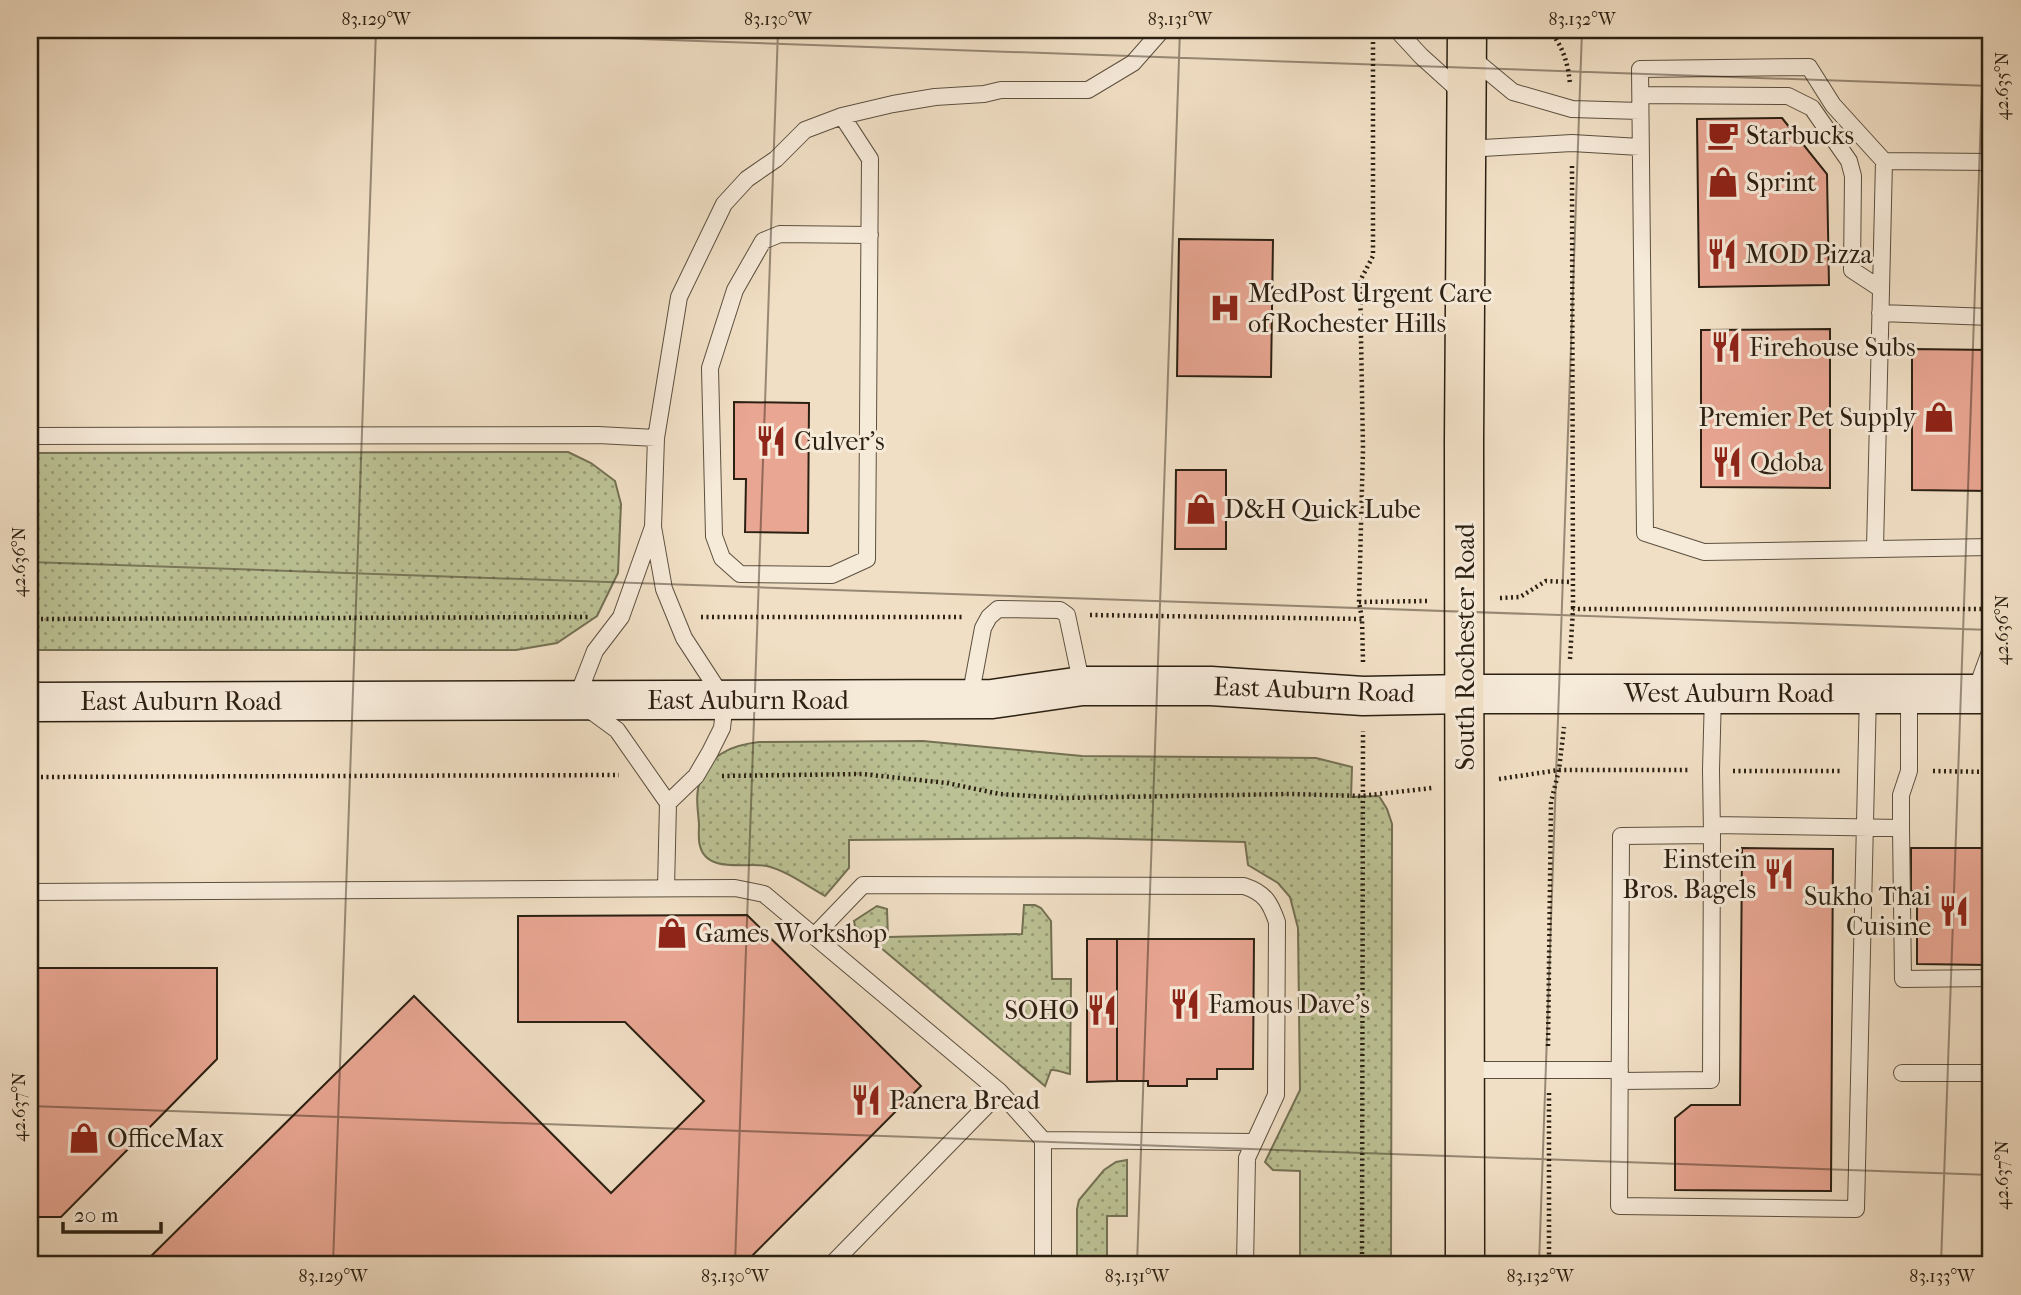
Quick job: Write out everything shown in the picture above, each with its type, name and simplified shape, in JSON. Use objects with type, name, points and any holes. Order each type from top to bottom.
[{"type":"main road","name":"South Rochester Road","points":[[1465,1265],[1466,41]]},
{"type":"main road","name":"East Auburn Road","points":[[30,702],[992,699],[1082,686],[1211,686],[1363,696],[1466,694]]},
{"type":"main road","name":"West Auburn Road","points":[[1466,694],[1983,694]]},
{"type":"lane","points":[[668,803],[696,776],[710,752],[722,728],[725,701],[684,638],[675,617],[664,589],[653,527],[656,438],[679,297],[724,204],[747,179],[776,159],[805,130],[842,116],[935,97],[984,94],[1000,90],[1088,90],[1133,63],[1162,30]]},
{"type":"lane","points":[[1397,30],[1466,97]]},
{"type":"lane","points":[[1466,41],[1513,92],[1572,109],[1788,96],[1812,108],[1849,160],[1853,176],[1852,270],[1881,289]]},
{"type":"lane","points":[[1875,548],[1884,161],[1833,105],[1809,67],[1640,69],[1645,533],[1704,552],[1991,547]]},
{"type":"lane","points":[[842,116],[870,159],[870,235],[867,559],[832,575],[740,574],[722,558],[714,536],[710,368],[735,290],[763,241],[780,234],[870,235]]},
{"type":"lane","points":[[1466,149],[1572,143],[1640,147]]},
{"type":"lane","points":[[1884,161],[1991,162]]},
{"type":"lane","points":[[1880,313],[1991,317]]},
{"type":"lane","points":[[30,436],[543,435],[656,438]]},
{"type":"lane","points":[[653,527],[621,617],[595,651],[576,700],[617,730],[668,803],[666,888]]},
{"type":"lane","points":[[970,699],[983,628],[989,617],[999,609],[1060,610],[1067,615],[1082,686]]},
{"type":"lane","points":[[1983,694],[1991,649]]},
{"type":"lane","points":[[1868,693],[1865,771],[1864,828],[1856,1209],[1619,1206],[1621,836],[1712,830],[1864,828],[1901,828]]},
{"type":"lane","points":[[1909,693],[1909,771],[1901,795],[1903,979],[1991,978]]},
{"type":"lane","points":[[1464,1070],[1548,1070],[1711,1080],[1713,694]]},
{"type":"lane","points":[[814,936],[863,885],[1244,886],[1260,891],[1272,908],[1277,922],[1276,1095],[1247,1158],[1245,1265]]},
{"type":"lane","points":[[30,892],[735,888],[764,894],[1000,1093],[1044,1140],[1043,1265]]},
{"type":"lane","points":[[1902,1073],[1991,1073]]},
{"type":"lane","points":[[831,1265],[1000,1093]]},
{"type":"lane","points":[[1044,1140],[1254,1142]]},
{"type":"path","points":[[1362,642],[1359,602],[1363,449],[1360,281],[1373,256],[1373,30]]},
{"type":"path","points":[[1549,30],[1557,39],[1568,64],[1572,109]]},
{"type":"path","points":[[1549,1265],[1551,802],[1559,770],[1568,694],[1573,609],[1572,143]]},
{"type":"path","points":[[1573,609],[1991,609]]},
{"type":"path","points":[[30,619],[586,617]]},
{"type":"path","points":[[1361,796],[1559,770],[1865,771]]},
{"type":"path","points":[[1909,771],[1991,772]]},
{"type":"path","points":[[1362,778],[1362,1265]]},
{"type":"green space","points":[[568,452],[591,463],[615,481],[621,504],[618,573],[597,616],[557,643],[516,650],[30,650],[30,453]]},
{"type":"green space","points":[[923,741],[1082,756],[1316,758],[1352,767],[1351,797],[1379,796],[1392,824],[1391,1265],[1300,1265],[1300,1171],[1273,1170],[1265,1162],[1300,1090],[1298,928],[1290,897],[1278,883],[1248,865],[1245,842],[1079,838],[849,840],[849,868],[825,896],[774,868],[719,864],[704,855],[699,841],[698,786],[709,764],[723,752],[759,742]]},
{"type":"green space","points":[[1024,905],[1041,908],[1051,921],[1052,979],[1071,979],[1070,1074],[1051,1070],[1045,1086],[855,926],[854,921],[877,906],[887,909],[888,937],[1022,934]]},
{"type":"green space","points":[[1127,1160],[1127,1216],[1107,1216],[1107,1265],[1077,1265],[1079,1200],[1104,1170],[1116,1162]]},
{"type":"building","points":[[1782,118],[1827,174],[1829,285],[1699,287],[1697,119]]},
{"type":"building","name":"MedPost Urgent Care of Rochester Hills","points":[[1179,239],[1273,240],[1271,377],[1177,376]]},
{"type":"building","points":[[1830,329],[1830,488],[1701,487],[1701,330]]},
{"type":"building","points":[[1912,349],[1991,350],[1991,491],[1912,490]]},
{"type":"building","name":"Culver's","points":[[734,402],[809,403],[808,533],[745,532],[746,479],[734,479]]},
{"type":"building","name":"D&H Quick Lube","points":[[1176,470],[1226,470],[1226,549],[1175,549]]},
{"type":"building","points":[[1742,848],[1833,849],[1831,1191],[1675,1190],[1675,1118],[1691,1105],[1740,1105]]},
{"type":"building","name":"Sukho Thai Cuisine","points":[[1911,848],[1991,848],[1991,932],[1987,932],[1987,965],[1917,964],[1917,891],[1911,891]]},
{"type":"building","points":[[747,915],[921,1086],[743,1265],[142,1265],[414,996],[611,1193],[704,1101],[625,1022],[518,1022],[518,916]]},
{"type":"building","name":"SOHO","points":[[1087,939],[1117,939],[1117,1081],[1087,1082]]},
{"type":"building","name":"Famous Dave's","points":[[1117,939],[1254,939],[1253,1069],[1217,1069],[1217,1079],[1187,1079],[1187,1086],[1148,1086],[1148,1081],[1117,1081]]},
{"type":"building","name":"OfficeMax","points":[[30,968],[217,968],[217,1059],[61,1217],[30,1217]]},
{"type":"place","name":"Starbucks","points":[[1723,135]]},
{"type":"place","name":"Sprint","points":[[1723,182]]},
{"type":"place","name":"MOD Pizza","points":[[1722,254]]},
{"type":"place","name":"MedPost Urgent Care of Rochester Hills","points":[[1225,308]]},
{"type":"place","name":"Firehouse Subs","points":[[1726,347]]},
{"type":"place","name":"Premier Pet Supply","points":[[1939,417]]},
{"type":"place","name":"Culver's","points":[[771,441]]},
{"type":"place","name":"Qdoba","points":[[1727,462]]},
{"type":"place","name":"D&H Quick Lube","points":[[1201,509]]},
{"type":"place","name":"Einstein Bros. Bagels","points":[[1779,874]]},
{"type":"place","name":"Sukho Thai Cuisine","points":[[1954,911]]},
{"type":"place","name":"Games Workshop","points":[[672,933]]},
{"type":"place","name":"Famous Dave's","points":[[1185,1004]]},
{"type":"place","name":"SOHO","points":[[1102,1010]]},
{"type":"place","name":"Panera Bread","points":[[866,1100]]},
{"type":"place","name":"OfficeMax","points":[[84,1138]]}]
